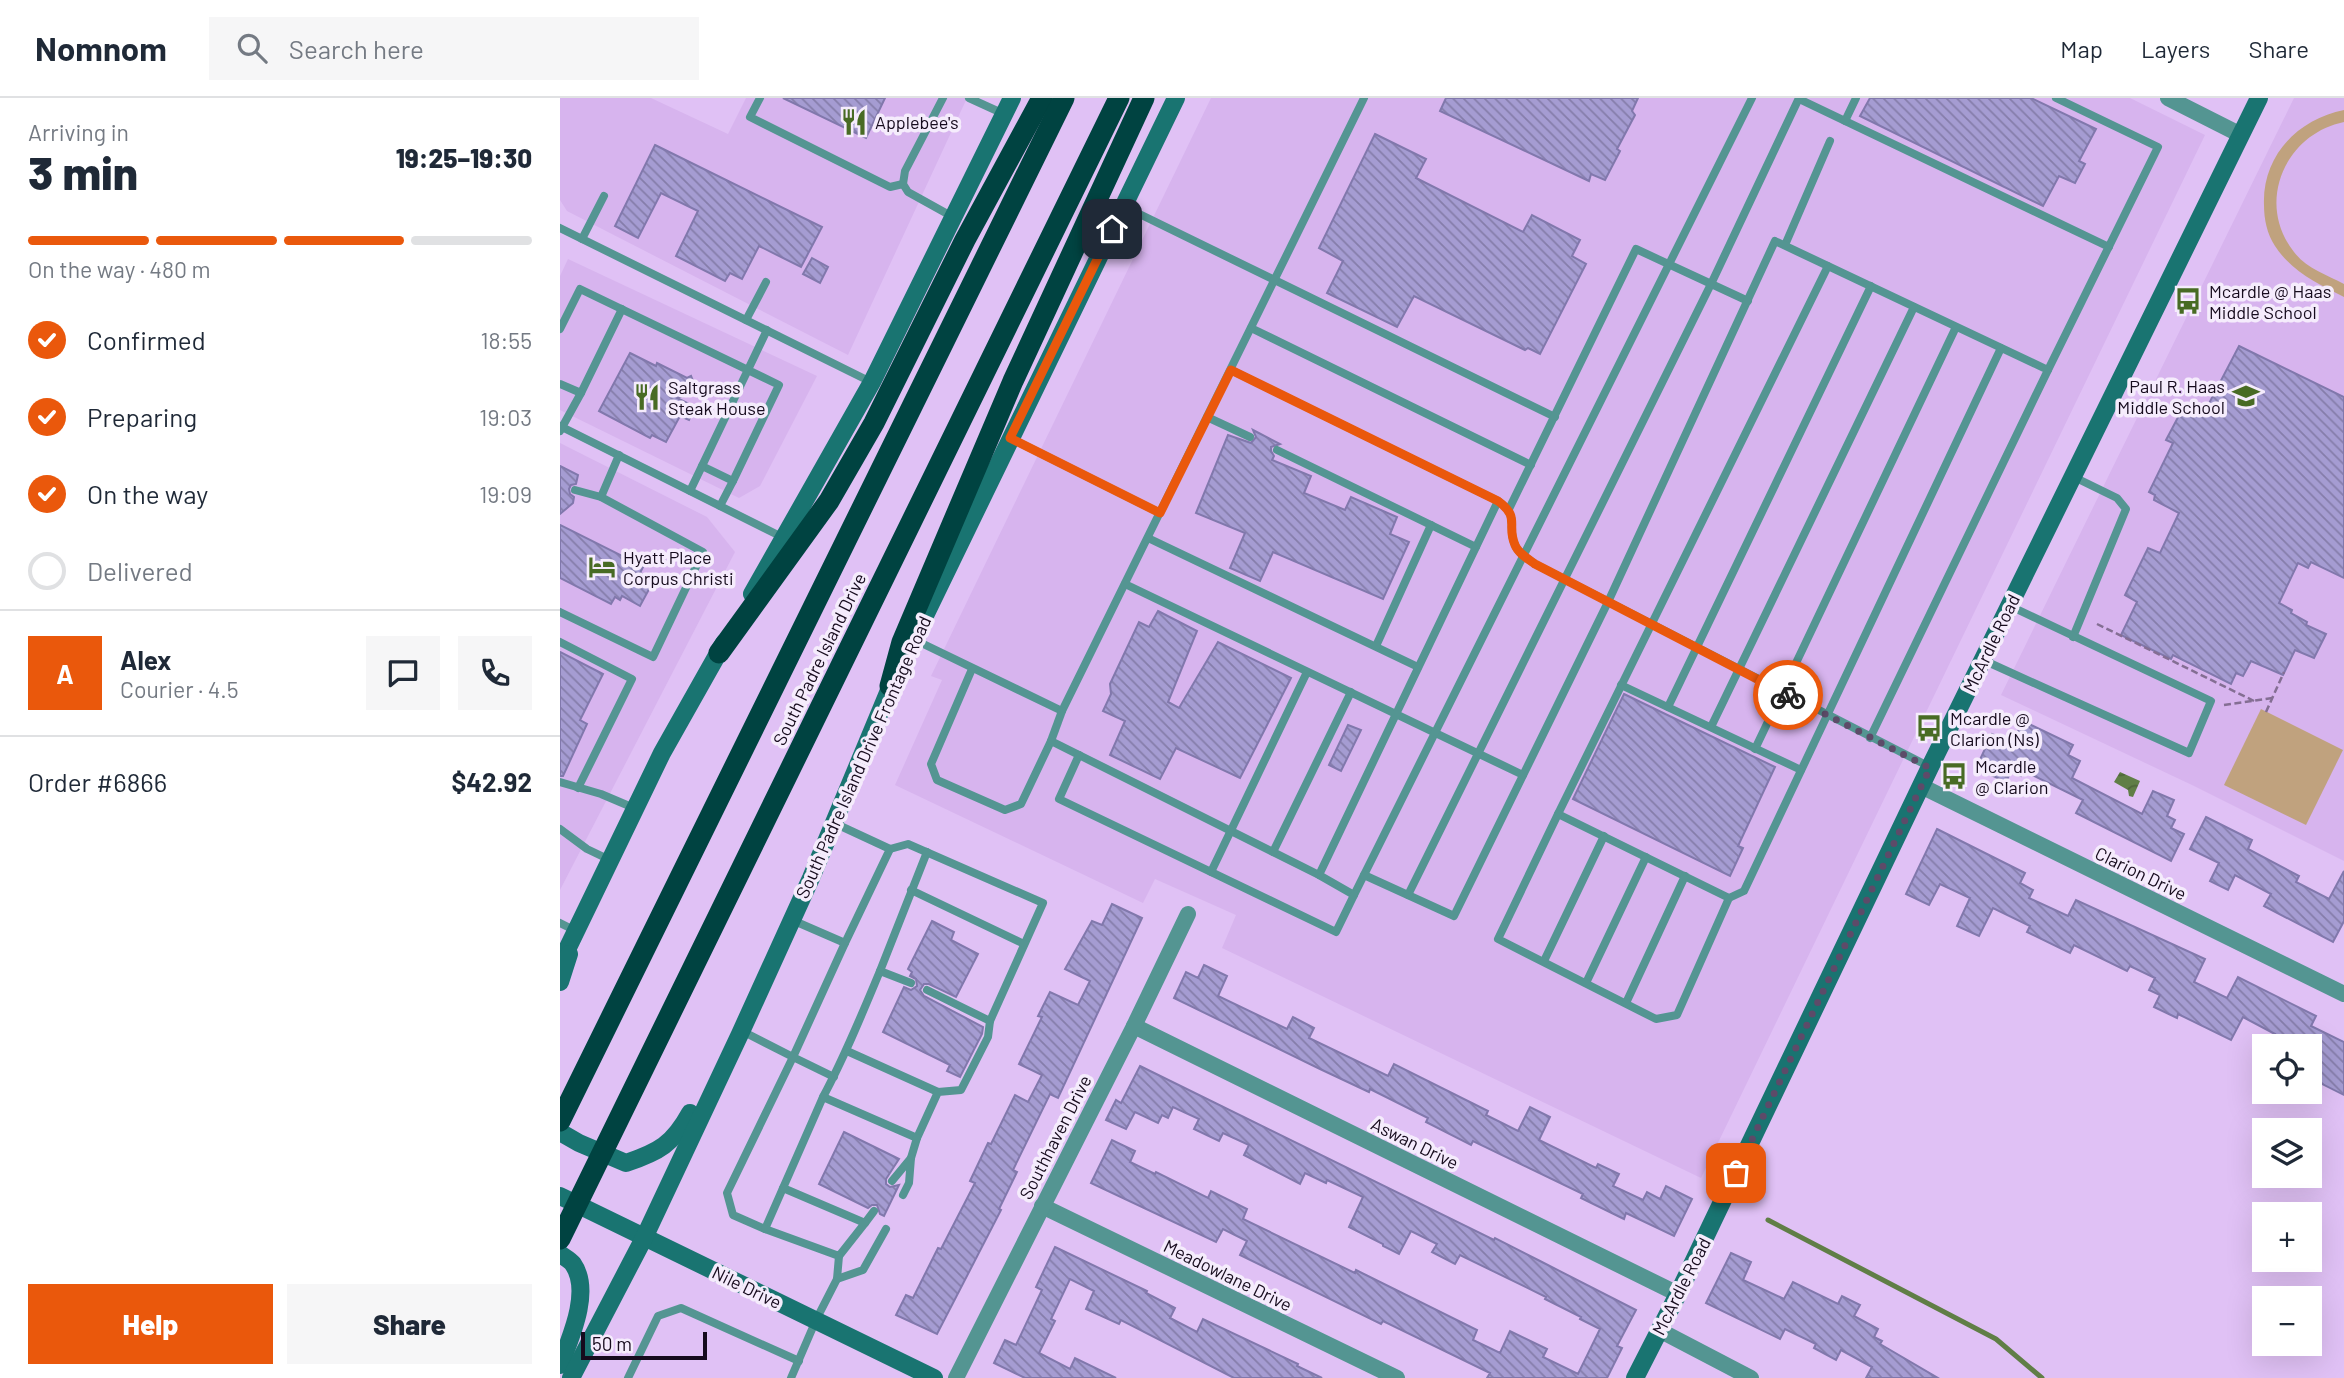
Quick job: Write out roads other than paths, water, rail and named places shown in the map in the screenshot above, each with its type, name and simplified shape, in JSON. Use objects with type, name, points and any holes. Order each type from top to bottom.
[{"type":"highway","points":[[719,653],[829,501],[874,423],[965,240],[1042,98]]},
{"type":"highway","name":"South Padre Island Drive","points":[[560,1121],[1064,98]]},
{"type":"highway","name":"South Padre Island Drive","points":[[560,1239],[1119,98]]},
{"type":"highway","points":[[890,686],[902,642],[1013,381],[1144,98]]},
{"type":"main road","name":"South Padre Island Drive Frontage Road","points":[[571,1378],[645,1238],[741,1033],[834,823],[890,686],[1176,98]]},
{"type":"main road","name":"McArdle Road","points":[[1635,1378],[1678,1294],[1921,786],[2259,98]]},
{"type":"main road","points":[[560,964],[634,808],[872,382],[1008,106]]},
{"type":"main road","points":[[560,982],[577,931]]},
{"type":"main road","points":[[560,1132],[626,1163],[652,1154],[679,1133],[711,1076],[741,1033]]},
{"type":"main road","name":"Nile Drive","points":[[560,1196],[934,1378]]},
{"type":"main road","points":[[560,1254],[573,1263],[580,1280],[578,1319],[560,1365]]},
{"type":"street","points":[[2168,98],[2241,135]]},
{"type":"street","name":"Clarion Drive","points":[[1921,786],[2344,994]]},
{"type":"street","name":"Southhaven Drive","points":[[956,1378],[1135,1026],[1188,914]]},
{"type":"street","name":"Aswan Drive","points":[[1135,1026],[1678,1294]]},
{"type":"street","name":"Meadowlane Drive","points":[[1042,1206],[1397,1378]]},
{"type":"street","points":[[1659,1330],[1751,1378]]},
{"type":"lane","points":[[760,98],[750,117],[890,187],[903,184]]},
{"type":"lane","points":[[943,98],[905,171],[903,184],[908,192],[953,217]]},
{"type":"lane","points":[[969,98],[1008,106]]},
{"type":"lane","points":[[972,669],[930,764],[937,780],[1005,810],[1021,804],[1062,711],[1364,98]]},
{"type":"lane","points":[[1079,755],[1059,799],[1336,932],[1752,98]]},
{"type":"lane","points":[[1408,895],[1566,580],[1799,98],[2109,247]]},
{"type":"lane","points":[[1845,121],[1856,98]]},
{"type":"lane","points":[[1870,738],[2158,147],[2056,98]]},
{"type":"lane","points":[[1785,246],[1830,141]]},
{"type":"lane","points":[[582,239],[604,196]]},
{"type":"lane","points":[[1123,206],[1555,416]]},
{"type":"lane","points":[[560,228],[872,382]]},
{"type":"lane","points":[[1364,874],[1454,916],[1608,602],[1775,241],[2048,370]]},
{"type":"lane","points":[[1509,509],[1636,249],[1748,301]]},
{"type":"lane","points":[[1828,266],[1498,939],[1656,1018],[1677,1015],[1729,898],[1744,891],[2001,348]]},
{"type":"lane","points":[[747,320],[766,282]]},
{"type":"lane","points":[[1668,707],[1871,286]]},
{"type":"lane","points":[[560,329],[580,289],[779,385],[720,506]]},
{"type":"lane","points":[[1711,727],[1914,307]]},
{"type":"lane","points":[[622,309],[561,428],[784,538]]},
{"type":"lane","points":[[1755,748],[1956,327]]},
{"type":"lane","points":[[1251,328],[1531,465]]},
{"type":"lane","points":[[690,491],[767,330]]},
{"type":"lane","points":[[1231,370],[1498,501],[1509,509],[1513,520],[1515,546],[1524,556],[1930,768]]},
{"type":"lane","points":[[560,384],[581,393]]},
{"type":"lane","points":[[1207,416],[1250,437]]},
{"type":"lane","points":[[1010,438],[1160,513]]},
{"type":"lane","points":[[1277,450],[1476,547]]},
{"type":"lane","points":[[601,497],[619,455]]},
{"type":"lane","points":[[702,467],[733,481]]},
{"type":"lane","points":[[2073,477],[2117,498],[2126,509],[2073,636]]},
{"type":"lane","points":[[560,612],[653,657],[703,552],[601,497],[575,490]]},
{"type":"lane","points":[[1319,875],[1498,501]]},
{"type":"lane","points":[[1376,646],[1431,525]]},
{"type":"lane","points":[[1148,538],[1419,667]]},
{"type":"lane","points":[[1125,584],[1523,775]]},
{"type":"lane","points":[[1983,660],[2189,753],[2211,702],[2009,606]]},
{"type":"lane","points":[[913,639],[1062,711]]},
{"type":"lane","points":[[560,642],[632,679],[578,788]]},
{"type":"lane","points":[[1211,872],[1307,672]]},
{"type":"lane","points":[[1621,685],[1801,770]]},
{"type":"lane","points":[[1273,852],[1351,692]]},
{"type":"lane","points":[[1051,741],[1354,895]]},
{"type":"lane","points":[[560,782],[601,794],[634,808]]},
{"type":"lane","points":[[1558,814],[1729,898]]},
{"type":"lane","points":[[834,823],[890,849],[908,844],[1043,903],[990,1021],[988,1037],[961,1090],[938,1092],[847,1052]]},
{"type":"lane","points":[[560,830],[587,849],[610,860]]},
{"type":"lane","points":[[1544,961],[1604,836]]},
{"type":"lane","points":[[839,1256],[733,1215],[727,1194],[890,849]]},
{"type":"lane","points":[[765,1229],[823,1097],[847,1052],[927,852]]},
{"type":"lane","points":[[1586,983],[1646,857]]},
{"type":"lane","points":[[1626,1003],[1685,876]]},
{"type":"lane","points":[[911,890],[1024,944]]},
{"type":"lane","points":[[792,920],[845,943]]},
{"type":"lane","points":[[560,923],[577,931]]},
{"type":"lane","points":[[880,971],[911,983]]},
{"type":"lane","points":[[927,990],[990,1021]]},
{"type":"lane","points":[[741,1033],[834,1077]]},
{"type":"lane","points":[[903,1195],[909,1183],[911,1158],[917,1138],[938,1092]]},
{"type":"lane","points":[[823,1097],[917,1138]]},
{"type":"lane","points":[[892,1181],[911,1158]]},
{"type":"lane","points":[[783,1188],[865,1223]]},
{"type":"lane","points":[[791,1378],[837,1279],[839,1256],[874,1211]]},
{"type":"lane","points":[[837,1279],[863,1270],[886,1229]]},
{"type":"lane","points":[[628,1378],[658,1316],[681,1308],[799,1361]]},
{"type":"water","points":[[2120,772],[2140,781],[2133,797],[2129,796],[2128,790],[2114,782]]},
{"type":"waterway","points":[[1768,1220],[1996,1339],[2042,1378]]},
{"type":"place","name":"Applebee's","points":[[854,122]]},
{"type":"place","name":"Mcardle @ Haas Middle School","points":[[2188,301]]},
{"type":"place","name":"Paul R. Haas Middle School","points":[[2246,396]]},
{"type":"place","name":"Saltgrass Steak House","points":[[647,397]]},
{"type":"place","name":"Hyatt Place Corpus Christi","points":[[602,567]]},
{"type":"place","name":"Mcardle @ Clarion (Ns)","points":[[1929,728]]},
{"type":"place","name":"Mcardle @ Clarion","points":[[1954,776]]}]
